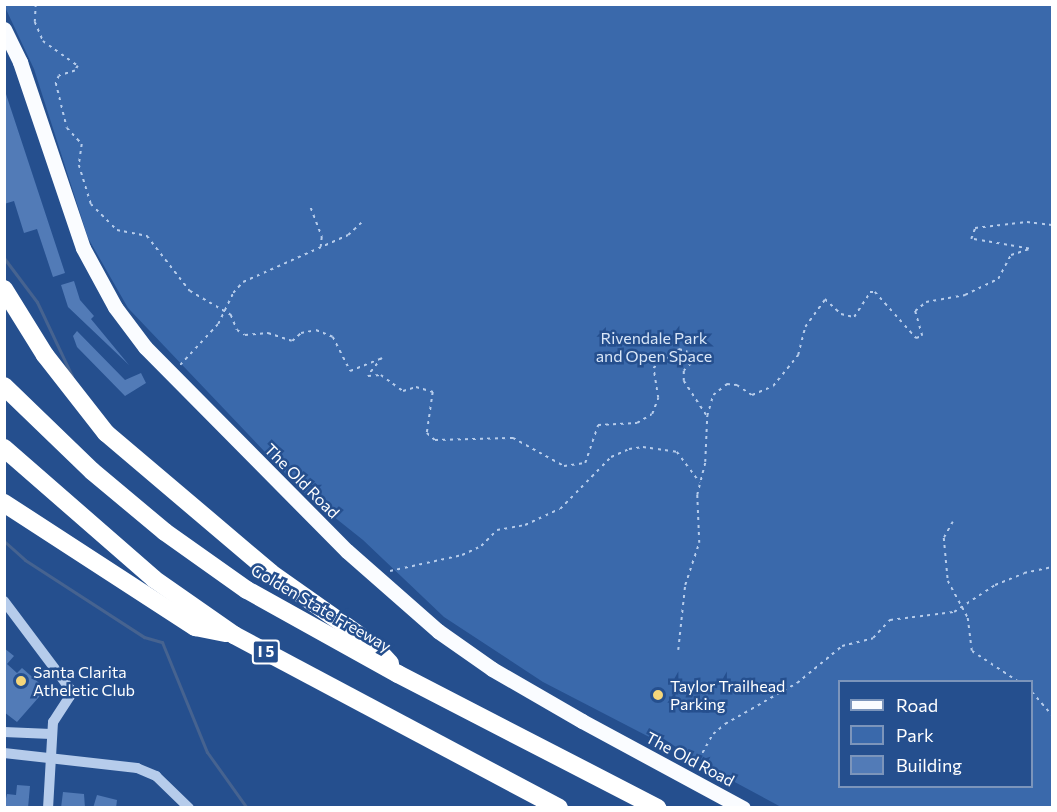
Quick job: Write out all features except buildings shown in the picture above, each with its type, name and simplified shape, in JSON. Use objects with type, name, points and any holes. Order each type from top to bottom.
[{"type":"highway","points":[[4,289],[45,355],[106,433],[271,573],[379,650],[398,674]]},
{"type":"highway","name":"Golden State Freeway","points":[[4,386],[92,471],[165,532],[247,590],[398,674],[658,807]]},
{"type":"highway","name":"I 5","points":[[4,448],[154,579],[234,635],[559,807]]},
{"type":"highway","points":[[4,503],[195,627],[234,635]]},
{"type":"main road","name":"The Old Road","points":[[4,29],[20,62],[83,248],[115,308],[170,374],[378,582],[492,669],[743,807]]},
{"type":"street","points":[[4,601],[70,689],[53,722],[48,807]]},
{"type":"street","points":[[4,732],[51,734]]},
{"type":"street","points":[[4,753],[137,768],[156,776],[189,807]]},
{"type":"path","points":[[36,4],[35,22],[43,41],[78,66],[75,71],[59,76],[56,83],[67,128],[82,144],[79,165],[91,204],[117,230],[147,236],[190,291],[225,312],[245,335],[268,333],[292,341],[301,333],[316,330],[333,337],[350,371],[382,358],[368,376],[381,375],[403,391],[416,387],[433,392],[426,430],[435,440],[460,442],[481,436],[513,438],[564,466],[585,463],[598,425],[638,423],[652,414],[658,398],[654,368],[679,349],[688,352],[691,364],[684,371],[684,381],[707,416]]},
{"type":"path","points":[[311,208],[322,237],[321,248]]},
{"type":"path","points":[[170,374],[225,312],[233,293],[243,282],[348,235],[363,221]]},
{"type":"path","points":[[678,650],[685,585],[699,543],[696,511],[708,447],[707,416],[719,388],[737,385],[752,395],[773,386],[786,374],[798,355],[805,327],[825,299],[841,314],[854,316],[870,292],[875,292],[916,338],[922,336],[915,311],[926,302],[965,295],[998,279],[1011,255],[1029,249],[971,239],[975,228],[1027,222],[1053,225]]},
{"type":"path","points":[[378,582],[400,566],[462,555],[481,546],[497,530],[525,525],[560,508],[611,457],[629,449],[642,447],[677,452],[700,482]]},
{"type":"path","points":[[953,522],[944,538],[948,582],[963,608],[972,651],[1017,680]]},
{"type":"path","points":[[689,778],[713,734],[725,724],[797,683],[828,654],[873,638],[890,620],[954,612],[995,585],[1024,573],[1053,567]]},
{"type":"path","points":[[1033,693],[1052,715]]},
{"type":"green space","name":"Rivendale Park and Open Space","points":[[4,5],[1052,5],[1052,807],[781,807],[703,765],[661,737],[655,740],[543,682],[444,617],[363,540],[304,493],[128,308],[88,238],[34,69]]},
{"type":"waterway","points":[[4,258],[37,302],[72,376]]},
{"type":"waterway","points":[[4,541],[25,560],[144,637],[162,642],[207,752],[247,808]]},
{"type":"place","name":"Santa Clarita Atheletic Club","points":[[21,681]]},
{"type":"place","name":"Taylor Trailhead Parking","points":[[658,695]]}]
